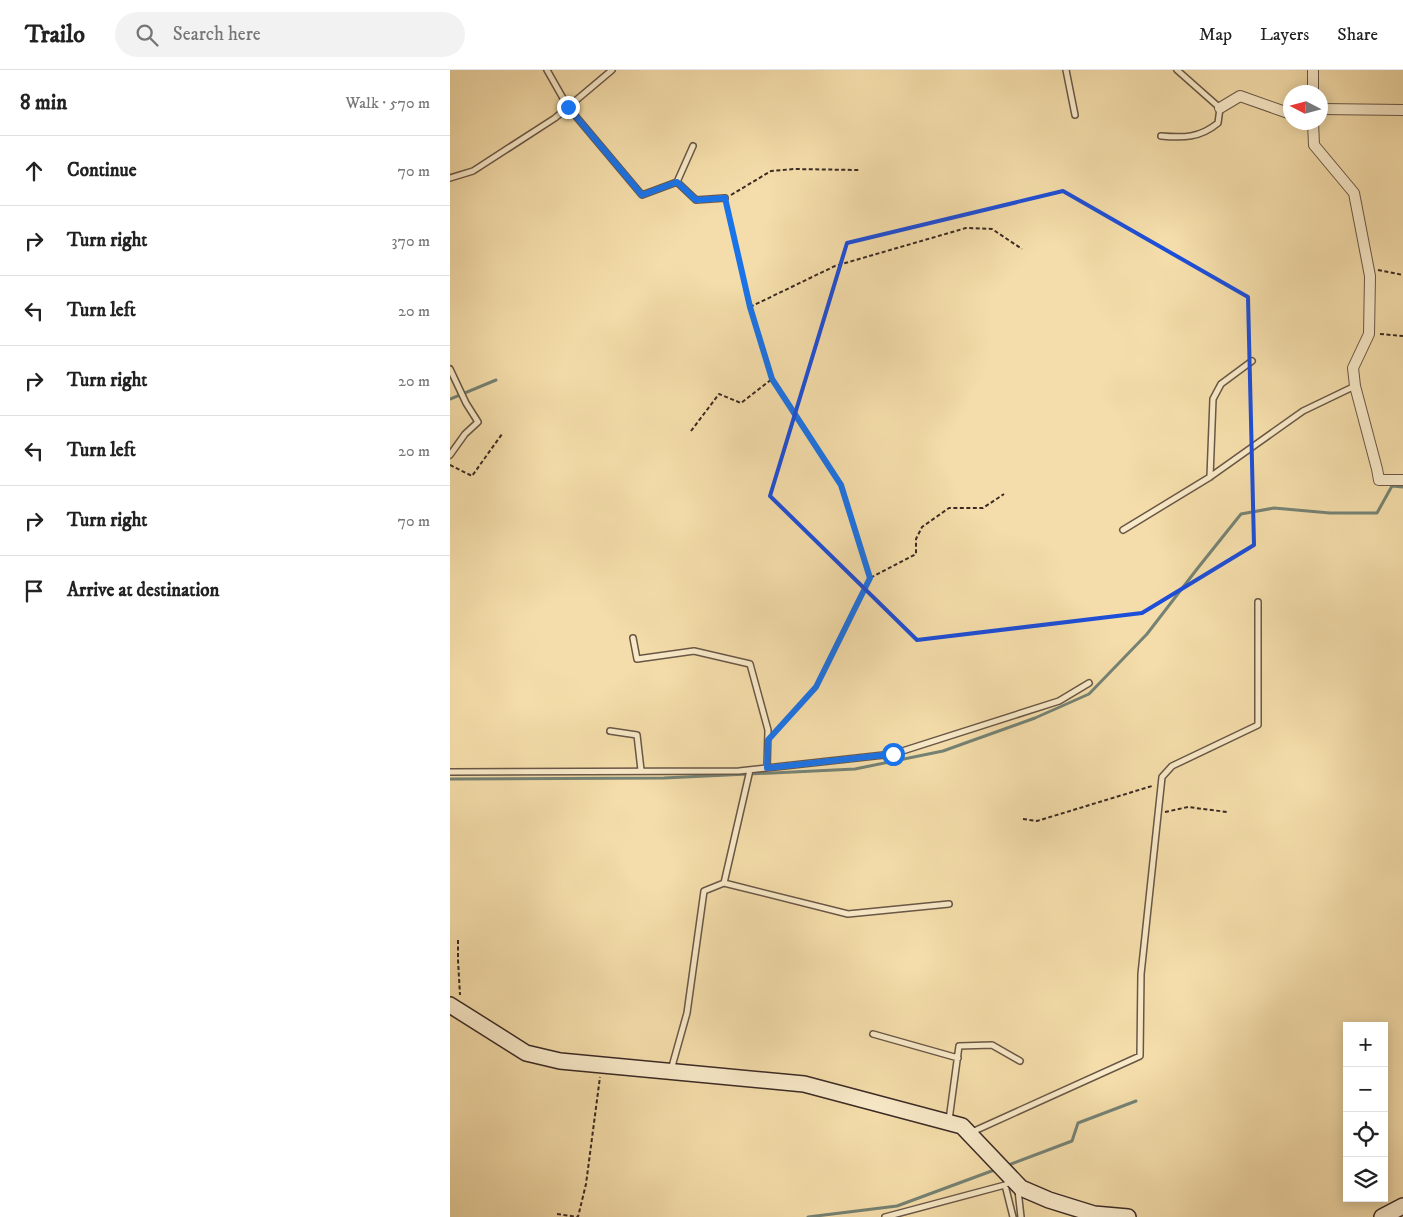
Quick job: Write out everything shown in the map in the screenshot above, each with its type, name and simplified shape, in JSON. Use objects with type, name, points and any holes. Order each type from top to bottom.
[{"type":"street","points":[[1313,70],[1313,85]]},
{"type":"street","points":[[1220,108],[1240,96],[1283,111]]},
{"type":"street","points":[[1328,109],[1403,110]]},
{"type":"street","points":[[1313,130],[1314,145],[1354,193],[1370,276],[1369,334],[1353,368],[1355,386],[1379,480],[1403,480]]},
{"type":"street","points":[[456,1009],[526,1053],[560,1062],[804,1084],[962,1126],[1009,1178],[1021,1188],[1058,1203],[1094,1214],[1128,1217]]},
{"type":"street","points":[[1382,1217],[1403,1205]]},
{"type":"lane","points":[[547,70],[568,107],[642,195],[677,182],[694,146]]},
{"type":"lane","points":[[450,178],[473,171],[555,118],[612,70]]},
{"type":"lane","points":[[1066,70],[1075,114]]},
{"type":"lane","points":[[1161,136],[1183,138],[1207,132],[1218,123],[1220,108],[1177,70]]},
{"type":"lane","points":[[677,182],[696,200],[725,198]]},
{"type":"lane","points":[[1210,477],[1213,400],[1221,384],[1252,361]]},
{"type":"lane","points":[[450,369],[466,403],[478,422],[465,434],[450,455]]},
{"type":"lane","points":[[1123,530],[1210,477],[1303,411],[1355,386]]},
{"type":"lane","points":[[969,1133],[1140,1056],[1141,974],[1162,777],[1172,766],[1258,726],[1258,602]]},
{"type":"lane","points":[[634,638],[637,659],[694,651],[750,664],[768,730],[767,768]]},
{"type":"lane","points":[[450,772],[750,770],[893,754],[1059,701],[1089,683]]},
{"type":"lane","points":[[610,731],[637,735],[641,770]]},
{"type":"lane","points":[[724,883],[750,770]]},
{"type":"lane","points":[[671,1071],[687,1013],[704,891],[724,883],[848,914],[949,904]]},
{"type":"lane","points":[[873,1034],[958,1058]]},
{"type":"lane","points":[[949,1122],[959,1046],[992,1045],[1020,1061]]},
{"type":"lane","points":[[886,1217],[1009,1178]]},
{"type":"lane","points":[[1009,1178],[1013,1217]]},
{"type":"lane","points":[[1009,1178],[1021,1217]]},
{"type":"path","points":[[859,170],[794,169],[770,171],[725,198],[750,307],[772,379],[841,485],[870,578]]},
{"type":"path","points":[[750,307],[835,266],[966,228],[992,229],[1022,249]]},
{"type":"path","points":[[1369,268],[1403,275]]},
{"type":"path","points":[[1369,334],[1403,336]]},
{"type":"path","points":[[691,431],[719,394],[740,403],[772,379]]},
{"type":"path","points":[[450,465],[472,476],[502,434]]},
{"type":"path","points":[[768,740],[816,687],[870,578],[916,554],[916,539],[922,527],[949,508],[983,508],[1004,494]]},
{"type":"path","points":[[1023,819],[1037,821],[1162,783]]},
{"type":"path","points":[[1158,814],[1188,807],[1227,812]]},
{"type":"path","points":[[456,1009],[458,940]]},
{"type":"path","points":[[557,1214],[578,1216],[586,1184],[602,1065]]},
{"type":"highlighted area","points":[[1063,191],[1248,297],[1254,545],[1142,613],[917,640],[770,496],[847,243]]},
{"type":"waterway","points":[[450,399],[496,380]]},
{"type":"waterway","points":[[450,779],[664,778],[855,769],[943,751],[1035,718],[1089,694],[1147,634],[1241,514],[1274,508],[1330,513],[1377,513],[1392,486],[1403,487]]},
{"type":"waterway","points":[[1006,1166],[1072,1141],[1078,1123],[1136,1101]]},
{"type":"waterway","points":[[808,1217],[897,1206],[997,1169]]},
{"type":"route","points":[[568,107],[642,195],[677,182],[696,200],[725,198],[750,307],[772,379],[841,485],[870,578],[816,687],[768,740],[767,768],[893,754]]}]
